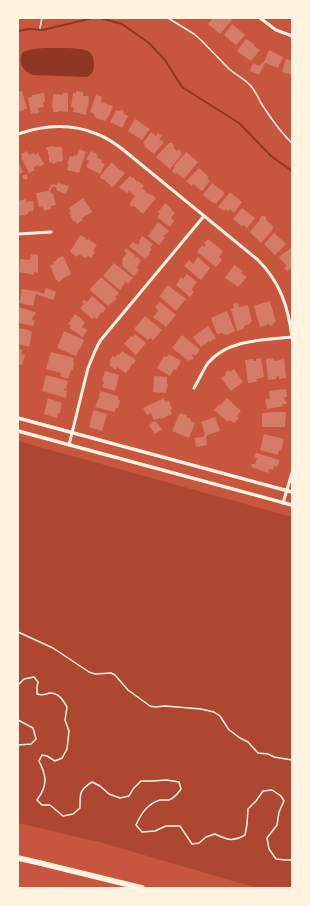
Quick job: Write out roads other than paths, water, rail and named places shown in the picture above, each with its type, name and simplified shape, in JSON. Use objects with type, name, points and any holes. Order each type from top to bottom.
[{"type":"highway","points":[[18,858],[142,888]]},
{"type":"street","points":[[260,18],[276,30],[292,36]]},
{"type":"street","points":[[18,134],[36,129],[61,126],[84,130],[110,140],[258,260],[270,274],[284,299],[292,337],[242,343],[219,353],[208,364],[194,388]]},
{"type":"street","points":[[68,445],[88,368],[100,341],[204,216]]},
{"type":"street","points":[[18,234],[51,232]]},
{"type":"street","points":[[18,418],[292,492]]},
{"type":"street","points":[[18,431],[292,505]]},
{"type":"street","points":[[283,503],[292,473]]},
{"type":"waterway","points":[[18,31],[29,29],[43,30],[93,18]]},
{"type":"waterway","points":[[100,18],[122,24],[149,43],[165,60],[182,87],[239,123],[271,156],[292,171]]}]
